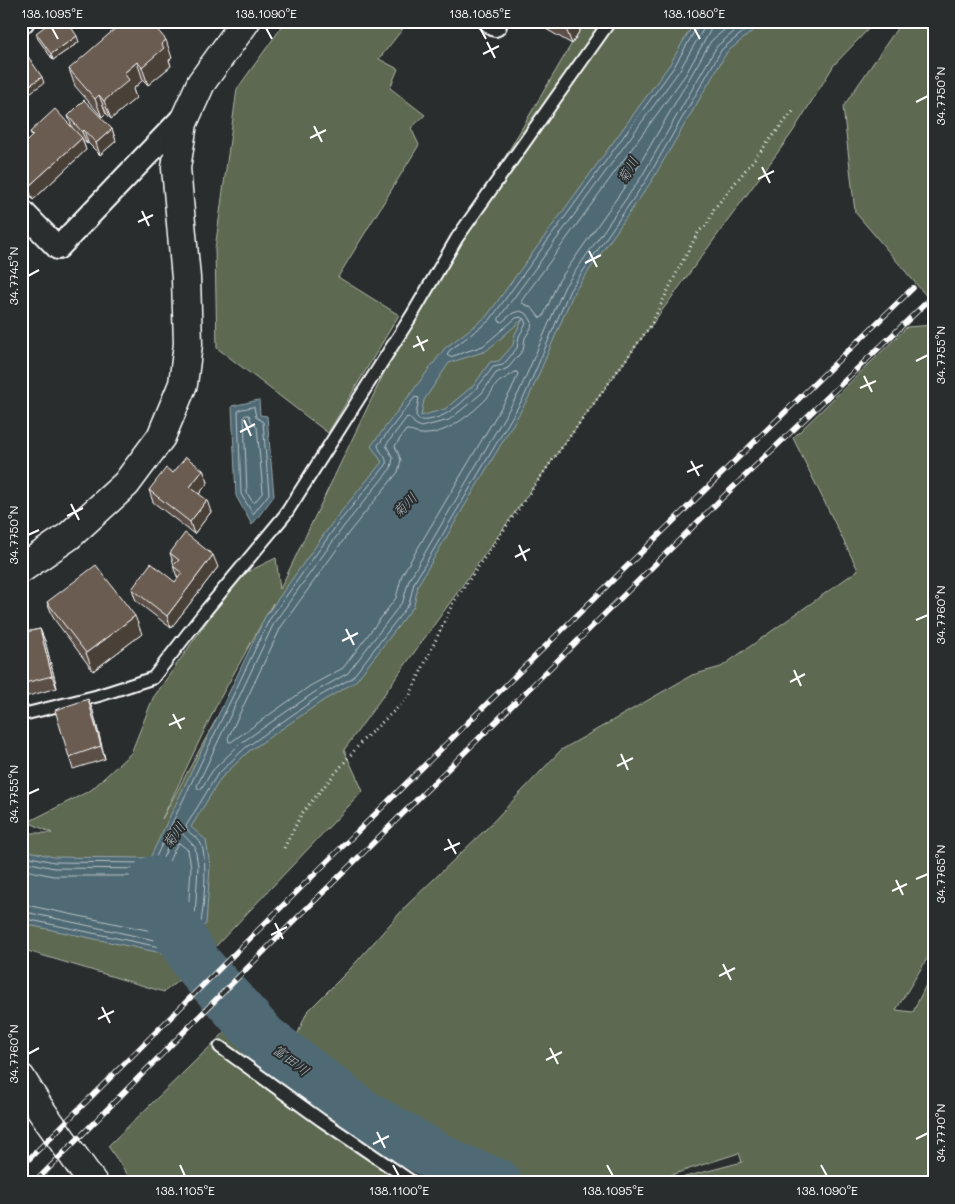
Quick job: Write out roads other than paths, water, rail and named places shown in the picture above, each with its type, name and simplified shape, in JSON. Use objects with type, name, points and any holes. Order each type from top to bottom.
[{"type":"street","points":[[21,569],[69,536],[126,484],[161,437],[183,384],[188,344],[186,278],[176,168],[184,123],[201,83],[246,21]]},
{"type":"street","points":[[21,210],[58,248],[188,113]]},
{"type":"street","points":[[21,1078],[93,1183]]},
{"type":"lane","points":[[21,715],[97,696],[153,678],[285,515],[412,315],[457,238],[610,21]]},
{"type":"lane","points":[[220,1047],[321,1120],[414,1183]]},
{"type":"water","name":"菊川","points":[[695,21],[765,21],[727,52],[651,182],[574,292],[529,397],[418,585],[414,606],[355,682],[321,702],[248,752],[221,778],[191,827],[206,840],[210,866],[206,924],[171,955],[21,922],[21,849],[54,857],[150,858],[265,617],[335,519],[382,462],[371,446],[445,348],[486,317],[670,64]],"holes":[[[523,319],[515,334],[513,345],[499,361],[490,362],[474,385],[445,409],[421,416],[424,400],[449,363],[486,351]]]},
{"type":"water","points":[[259,400],[260,415],[267,416],[274,496],[252,525],[236,496],[232,406]]},
{"type":"waterway","name":"富田川","points":[[154,881],[162,905],[198,965],[264,1039],[364,1115],[453,1166],[497,1183]]},
{"type":"railway","points":[[21,1167],[465,725],[913,288]]},
{"type":"railway","points":[[34,1183],[283,932],[722,498],[929,300]]}]
